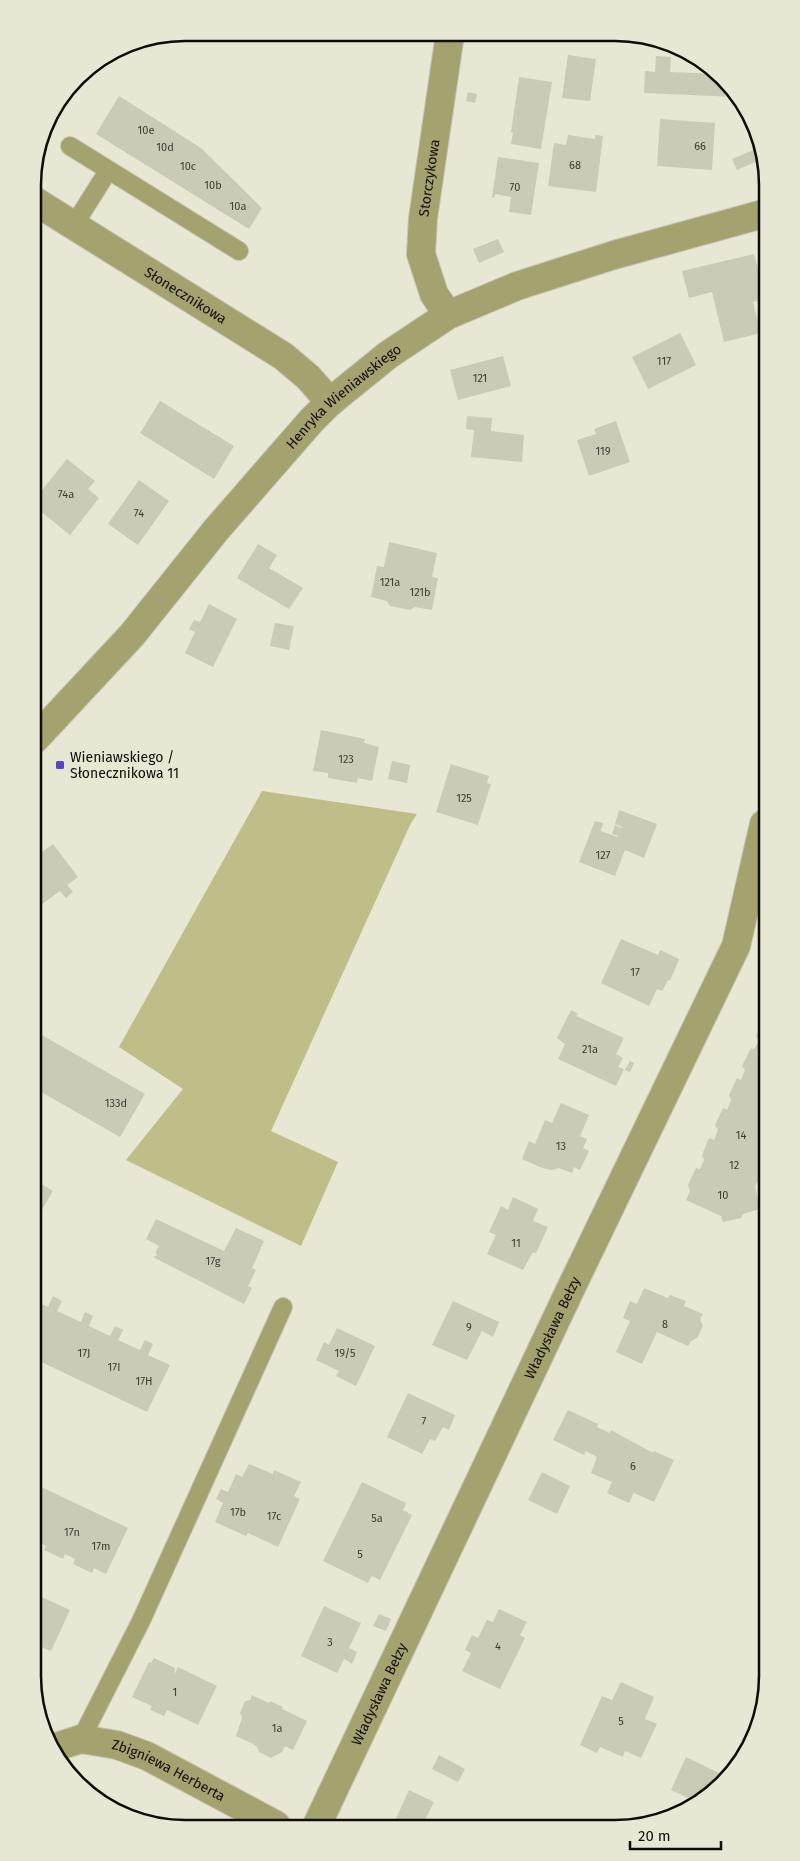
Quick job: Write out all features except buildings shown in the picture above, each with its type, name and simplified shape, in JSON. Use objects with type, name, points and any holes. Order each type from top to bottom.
[{"type":"street","name":"Storczykowa","points":[[448,315],[434,294],[421,254],[422,218],[449,41]]},
{"type":"street","name":"Słonecznikowa","points":[[42,205],[283,356],[308,377],[330,402]]},
{"type":"street","name":"Henryka Wieniawskiego","points":[[42,727],[132,636],[216,530],[330,402],[388,355],[448,315],[516,286],[614,255],[759,215]]},
{"type":"street","name":"Władysława Bełzy","points":[[319,1820],[571,1288],[736,946],[759,848]]},
{"type":"street","name":"Zbigniewa Herberta","points":[[59,1746],[82,1739],[116,1745],[147,1756],[267,1820]]},
{"type":"lane","points":[[70,146],[239,251]]},
{"type":"lane","points":[[74,225],[108,171]]},
{"type":"lane","points":[[82,1739],[141,1621],[283,1307]]},
{"type":"shaded area","points":[[262,791],[417,814],[411,823],[271,1131],[338,1162],[301,1246],[126,1160],[183,1089],[119,1047]]},
{"type":"place","name":"Wieniawskiego / Słonecznikowa 11","points":[[60,765]]}]
